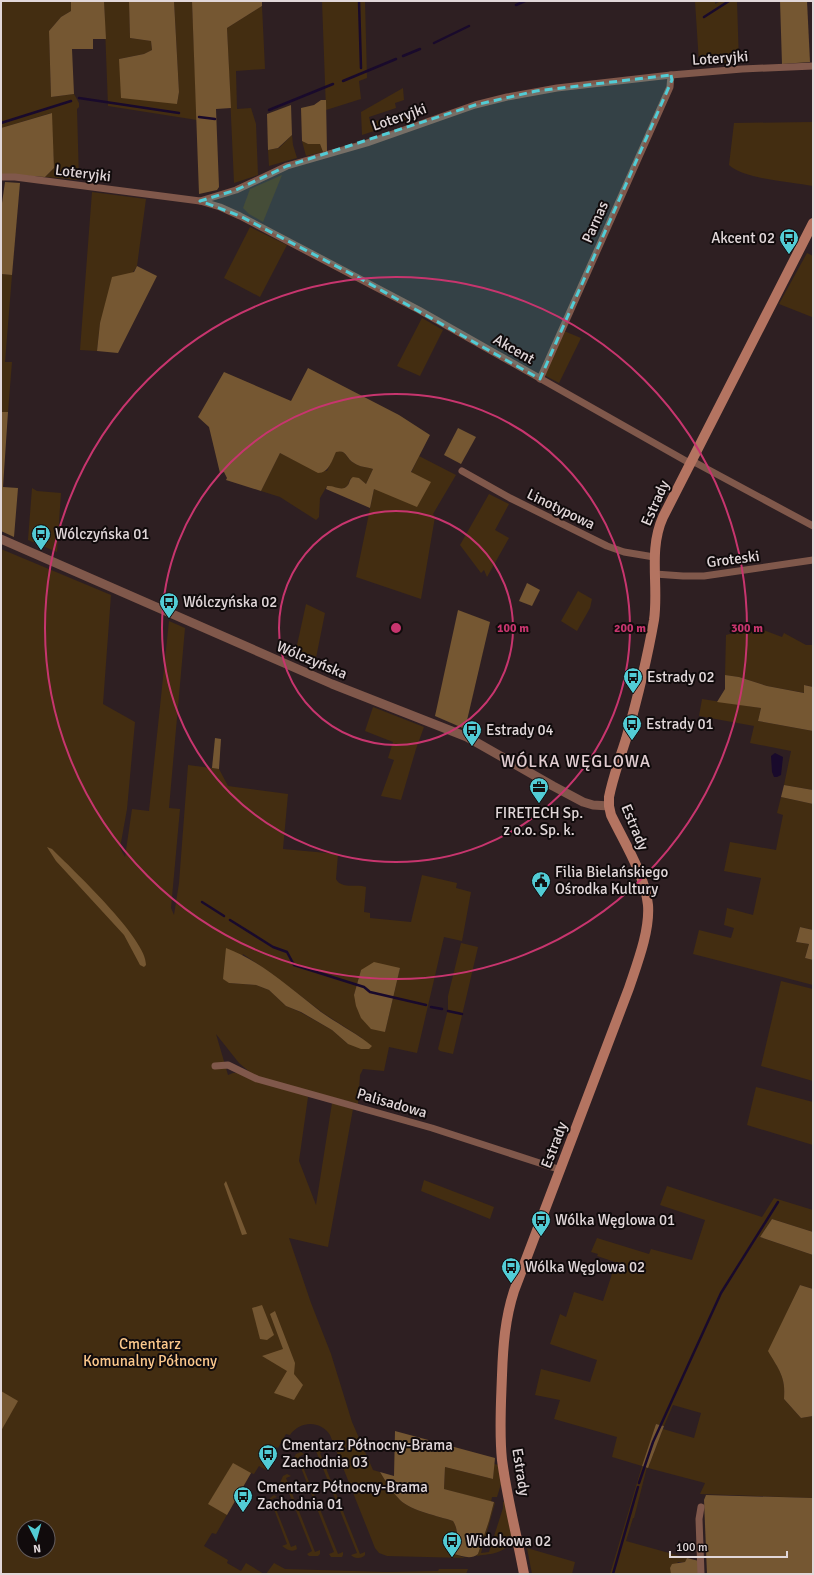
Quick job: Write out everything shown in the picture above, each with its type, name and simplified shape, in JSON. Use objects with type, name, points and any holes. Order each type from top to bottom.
[{"type":"main road","name":"Estrady","points":[[524,1574],[502,1460],[500,1435],[505,1330],[514,1291],[629,988],[640,956],[648,916],[648,906],[642,882],[612,815],[609,806],[609,797],[636,699],[654,621],[656,601],[654,548],[659,526],[813,222]]},
{"type":"street","name":"Loteryjki","points":[[1,177],[15,177],[200,201],[236,190],[287,166],[367,143],[476,104],[543,90],[671,75],[742,69],[813,66]]},
{"type":"street","name":"Parnas","points":[[540,379],[670,87],[671,75]]},
{"type":"street","name":"Akcent","points":[[200,201],[220,207],[240,216],[362,279],[686,461],[691,461],[813,526]]},
{"type":"street","name":"Linotypowa","points":[[462,471],[510,498],[607,546],[624,552],[654,557]]},
{"type":"street","name":"Wólczyńska","points":[[1,539],[332,684],[467,737],[583,802],[593,806],[609,806]]},
{"type":"street","name":"Groteski","points":[[655,574],[704,576],[813,560]]},
{"type":"street","name":"Palisadowa","points":[[215,1066],[228,1065],[257,1079],[294,1088],[432,1128],[561,1170]]},
{"type":"street","points":[[701,1506],[699,1519],[701,1574]]},
{"type":"highlighted area","points":[[671,75],[672,80],[540,379],[361,279],[240,216],[200,201],[236,190],[287,166],[475,105],[536,91]]},
{"type":"green space","points":[[1,1],[71,1],[71,11],[61,17],[49,31],[51,97],[74,94],[79,103],[79,107],[77,109],[79,180],[45,177],[54,168],[51,113],[1,128]]},
{"type":"green space","points":[[104,1],[129,1],[130,38],[151,41],[152,50],[144,54],[119,59],[177,104],[179,92],[174,1],[192,1],[197,120],[108,106]]},
{"type":"green space","points":[[322,1],[365,1],[367,78],[359,81],[361,99],[326,110]]},
{"type":"green space","points":[[695,1],[715,1],[715,4],[721,1],[737,1],[739,63],[699,63]]},
{"type":"green space","points":[[262,6],[265,69],[236,71],[237,109],[251,108],[256,124],[258,175],[234,183],[227,28]]},
{"type":"green space","points":[[403,88],[404,100],[395,103],[396,108],[369,117],[371,125],[377,124],[376,121],[406,112],[408,120],[362,135],[361,112]]},
{"type":"green space","points":[[813,122],[813,186],[756,177],[736,170],[729,165],[734,123]]},
{"type":"green space","points":[[292,135],[297,158],[269,166],[268,150],[279,148]]},
{"type":"green space","points":[[302,141],[308,144],[320,144],[323,152],[306,156]]},
{"type":"green space","points":[[282,175],[263,222],[249,214],[243,208],[250,189]]},
{"type":"green space","points":[[92,192],[146,199],[137,266],[100,323],[97,351],[80,350]]},
{"type":"green space","points":[[250,227],[287,245],[260,297],[224,278]]},
{"type":"green space","points":[[807,253],[813,256],[812,317],[779,304]]},
{"type":"green space","points":[[1,274],[12,275],[5,362],[12,362],[8,412],[1,412]]},
{"type":"green space","points":[[422,318],[443,330],[420,376],[397,366]]},
{"type":"green space","points":[[564,331],[581,338],[559,383],[545,374]]},
{"type":"green space","points":[[336,451],[344,453],[356,464],[373,469],[366,484],[359,478],[350,479],[348,485],[343,489],[327,486],[320,498],[319,517],[316,520],[280,497],[261,491],[280,453],[298,462],[327,471]]},
{"type":"green space","points":[[419,456],[456,475],[433,514],[435,517],[421,599],[356,577],[374,489],[411,473]]},
{"type":"green space","points":[[32,488],[37,491],[61,493],[57,552],[28,540]]},
{"type":"green space","points":[[489,494],[509,504],[495,530],[509,538],[487,577],[484,570],[481,573],[460,545]]},
{"type":"green space","name":"Cmentarz Komunalny Północny","points":[[1,549],[111,595],[103,704],[135,722],[127,809],[120,848],[125,857],[132,809],[149,811],[169,621],[185,628],[169,808],[180,809],[171,908],[174,915],[179,883],[188,765],[219,769],[228,786],[288,794],[283,849],[338,854],[336,879],[344,885],[366,887],[364,912],[370,913],[370,918],[411,922],[422,875],[457,883],[456,888],[471,892],[462,941],[444,937],[417,1053],[389,1047],[384,1071],[363,1069],[360,1075],[358,1104],[265,1079],[252,1074],[239,1063],[216,1034],[228,1075],[233,1073],[242,1073],[298,1092],[308,1097],[299,1161],[316,1205],[332,1103],[353,1109],[328,1247],[289,1238],[311,1303],[331,1354],[352,1422],[373,1470],[380,1472],[394,1494],[405,1504],[418,1510],[453,1521],[457,1533],[454,1554],[465,1558],[387,1556],[379,1553],[375,1548],[330,1435],[321,1427],[310,1424],[299,1427],[290,1435],[286,1434],[278,1448],[273,1446],[271,1448],[276,1451],[266,1470],[259,1466],[254,1474],[251,1473],[216,1534],[212,1533],[204,1546],[228,1560],[227,1563],[241,1571],[246,1563],[264,1574],[1,1574]],"holes":[[[243,954],[323,1013],[362,1038],[348,1044],[332,1030],[286,1006],[269,990],[256,985],[229,983]],[[400,968],[385,1032],[354,995],[361,970]]]},
{"type":"green space","points":[[578,591],[592,599],[590,608],[577,631],[561,621]]},
{"type":"green space","points":[[306,604],[325,613],[314,668],[294,659]]},
{"type":"green space","points":[[758,628],[782,637],[784,633],[806,645],[813,645],[813,687],[805,685],[805,693],[767,686],[739,677],[725,675],[726,635],[741,631],[756,632]]},
{"type":"green space","points":[[702,699],[761,708],[758,721],[813,731],[813,790],[784,785],[791,751],[750,743],[754,726],[699,716]]},
{"type":"green space","points":[[373,707],[424,727],[401,800],[381,796],[394,760],[388,758],[393,742],[365,731]]},
{"type":"green space","points":[[781,797],[813,804],[813,930],[800,927],[796,942],[809,944],[805,958],[813,960],[813,985],[693,954],[699,930],[731,938],[734,928],[724,925],[727,908],[753,915],[761,878],[724,871],[730,842],[776,850],[783,815],[777,813]]},
{"type":"green space","points":[[461,943],[478,947],[453,1054],[440,1051],[438,1049],[448,1009],[448,996]]},
{"type":"green space","points":[[781,981],[813,989],[813,1081],[761,1066]]},
{"type":"green space","points":[[756,1087],[813,1102],[813,1145],[747,1125]]},
{"type":"green space","points":[[424,1180],[494,1207],[490,1219],[421,1191]]},
{"type":"green space","points":[[667,1186],[762,1217],[774,1198],[813,1210],[813,1232],[772,1219],[760,1237],[813,1255],[813,1289],[800,1285],[769,1351],[783,1379],[784,1399],[801,1418],[813,1416],[813,1498],[700,1494],[705,1483],[648,1468],[663,1429],[694,1438],[701,1413],[673,1405],[664,1426],[656,1424],[643,1466],[647,1467],[634,1518],[626,1541],[687,1558],[685,1562],[678,1562],[671,1574],[610,1574],[642,1466],[612,1457],[617,1437],[554,1419],[560,1400],[535,1395],[541,1369],[590,1382],[597,1360],[550,1344],[560,1314],[566,1317],[574,1292],[603,1301],[615,1262],[597,1256],[598,1254],[591,1252],[597,1238],[649,1254],[651,1249],[692,1260],[705,1220],[660,1205]]},
{"type":"green space","points":[[311,1443],[318,1445],[325,1451],[320,1453],[360,1554],[365,1552],[365,1555],[360,1558],[356,1558],[351,1555],[357,1553],[314,1446],[309,1448]]},
{"type":"green space","points":[[301,1452],[304,1454],[299,1457],[338,1554],[343,1552],[342,1557],[331,1557],[329,1554],[334,1552],[298,1460],[292,1462],[296,1454]]},
{"type":"green space","points":[[494,1464],[499,1465],[501,1484],[497,1497],[492,1497],[491,1502],[444,1489],[445,1467],[493,1479]]},
{"type":"green space","points":[[287,1474],[291,1476],[286,1478],[315,1552],[320,1550],[320,1554],[318,1556],[309,1556],[307,1554],[312,1551],[285,1483],[279,1485],[283,1476]]},
{"type":"green space","points":[[274,1495],[277,1497],[272,1499],[291,1547],[296,1545],[297,1549],[293,1551],[282,1546],[287,1544],[272,1504],[266,1506],[270,1498]]},
{"type":"green space","points":[[505,1501],[513,1536],[511,1536],[510,1542],[503,1550],[493,1554],[476,1556],[489,1521],[494,1502],[495,1503],[481,1553],[489,1552],[503,1508],[503,1502]]},
{"type":"green space","points":[[527,1548],[575,1562],[572,1574],[532,1574]]},
{"type":"green space","points":[[274,1563],[285,1569],[386,1572],[468,1569],[466,1574],[266,1574]]},
{"type":"shaded area","points":[[71,1],[104,1],[106,39],[93,39],[93,49],[72,49],[74,94],[51,97],[49,31],[61,17],[71,11]]},
{"type":"shaded area","points":[[129,1],[174,1],[179,92],[177,104],[121,98],[119,59],[144,54],[152,50],[151,41],[130,38]]},
{"type":"shaded area","points":[[192,1],[262,1],[262,6],[227,28],[231,108],[216,109],[219,187],[217,190],[199,194]]},
{"type":"shaded area","points":[[780,1],[807,1],[810,62],[782,64]]},
{"type":"shaded area","points":[[321,100],[326,100],[327,151],[323,152],[320,144],[308,144],[302,141],[301,108],[314,105]]},
{"type":"shaded area","points":[[291,105],[292,135],[278,148],[268,150],[267,114]]},
{"type":"shaded area","points":[[52,113],[54,168],[45,177],[1,174],[1,128]]},
{"type":"shaded area","points":[[5,182],[20,183],[12,275],[1,274],[1,210]]},
{"type":"shaded area","points":[[137,266],[157,276],[118,353],[97,351],[100,323],[112,277],[134,272]]},
{"type":"shaded area","points":[[308,368],[399,415],[430,435],[411,472],[431,482],[417,507],[374,489],[370,508],[326,489],[327,486],[344,488],[353,477],[359,478],[366,484],[373,469],[356,464],[340,451],[336,452],[325,471],[318,473],[280,453],[261,491],[226,480],[227,478],[224,472],[220,473],[209,427],[198,417],[224,372],[291,401]]},
{"type":"shaded area","points":[[1,412],[8,412],[3,487],[18,488],[14,537],[1,531]]},
{"type":"shaded area","points":[[458,428],[476,437],[461,464],[444,455]]},
{"type":"shaded area","points":[[527,583],[540,590],[532,606],[519,601]]},
{"type":"shaded area","points":[[458,610],[490,622],[465,729],[435,716]]},
{"type":"shaded area","points":[[725,675],[739,677],[767,686],[804,693],[804,685],[813,687],[813,731],[758,721],[761,708],[717,702],[725,689]]},
{"type":"shaded area","points":[[215,738],[221,739],[219,769],[212,768]]},
{"type":"shaded area","points":[[775,753],[783,757],[781,775],[777,777],[774,777],[772,772],[771,756]]},
{"type":"shaded area","points":[[784,785],[813,790],[813,804],[781,797]]},
{"type":"shaded area","points":[[47,847],[52,849],[75,872],[122,922],[135,939],[143,954],[146,965],[144,967],[140,965],[124,935],[56,861]]},
{"type":"shaded area","points":[[800,927],[813,930],[813,960],[805,958],[809,944],[796,942]]},
{"type":"shaded area","points":[[226,948],[264,968],[321,1012],[372,1046],[369,1049],[361,1049],[348,1044],[332,1030],[301,1012],[286,1006],[269,990],[256,985],[229,983],[223,979]]},
{"type":"shaded area","points":[[374,962],[400,968],[385,1032],[371,1029],[361,1018],[356,1006],[354,995],[361,970]]},
{"type":"shaded area","points":[[226,1181],[247,1234],[242,1235],[224,1184]]},
{"type":"shaded area","points":[[772,1219],[813,1232],[813,1255],[760,1237]]},
{"type":"shaded area","points":[[800,1285],[813,1289],[813,1416],[801,1418],[784,1399],[783,1379],[768,1351]]},
{"type":"shaded area","points":[[262,1305],[274,1335],[267,1340],[260,1339],[252,1308]]},
{"type":"shaded area","points":[[275,1311],[295,1363],[294,1374],[303,1385],[294,1400],[274,1393],[287,1371],[262,1356],[283,1349],[270,1314]]},
{"type":"shaded area","points":[[1,1391],[18,1401],[1,1431]]},
{"type":"shaded area","points":[[656,1424],[664,1426],[648,1468],[642,1466]]},
{"type":"shaded area","points":[[395,1431],[495,1458],[493,1479],[445,1467],[444,1489],[494,1502],[478,1554],[475,1556],[466,1557],[454,1554],[457,1533],[453,1521],[418,1510],[405,1504],[397,1497],[387,1483],[380,1472],[394,1476]]},
{"type":"shaded area","points":[[233,1463],[251,1473],[227,1515],[208,1504]]},
{"type":"shaded area","points":[[706,1495],[813,1498],[813,1574],[707,1574],[704,1500]]},
{"type":"shaded area","points":[[687,1558],[699,1561],[699,1574],[671,1574],[670,1568],[672,1564],[685,1562]]},
{"type":"waterway","points":[[359,1],[361,68]]},
{"type":"waterway","points":[[516,5],[525,1]]},
{"type":"waterway","points":[[704,17],[729,1]]},
{"type":"waterway","points":[[434,43],[469,26]]},
{"type":"waterway","points":[[403,56],[420,49]]},
{"type":"waterway","points":[[343,81],[396,59]]},
{"type":"waterway","points":[[269,110],[333,84]]},
{"type":"waterway","points":[[79,98],[179,113]]},
{"type":"waterway","points":[[1,123],[71,101]]},
{"type":"waterway","points":[[199,117],[215,119]]},
{"type":"waterway","points":[[202,902],[224,916]]},
{"type":"waterway","points":[[230,920],[273,947],[287,952],[294,965],[364,987],[370,992],[426,1005]]},
{"type":"waterway","points":[[431,1007],[442,1009]]},
{"type":"waterway","points":[[448,1011],[462,1014]]},
{"type":"waterway","points":[[639,1483],[653,1442],[721,1293],[778,1202]]},
{"type":"waterway","points":[[613,1574],[638,1487]]},
{"type":"place","name":"Akcent 02","points":[[789,255]]},
{"type":"place","name":"Wólczyńska 01","points":[[41,551]]},
{"type":"place","name":"Wólczyńska 02","points":[[169,619]]},
{"type":"place","name":"Estrady 02","points":[[633,694]]},
{"type":"place","name":"Estrady 01","points":[[632,741]]},
{"type":"place","name":"Estrady 04","points":[[472,747]]},
{"type":"place","name":"FIRETECH Sp. z o.o. Sp. k.","points":[[539,804]]},
{"type":"place","name":"Filia Bielańskiego Ośrodka Kultury","points":[[541,898]]},
{"type":"place","name":"Wólka Węglowa 01","points":[[541,1237]]},
{"type":"place","name":"Wólka Węglowa 02","points":[[511,1284]]},
{"type":"place","name":"Cmentarz Północny-Brama Zachodnia 03","points":[[268,1471]]},
{"type":"place","name":"Cmentarz Północny-Brama Zachodnia 01","points":[[243,1513]]},
{"type":"place","name":"Widokowa 02","points":[[452,1558]]},
{"type":"district","name":"WÓLKA WĘGLOWA","points":[[576,761]]}]
